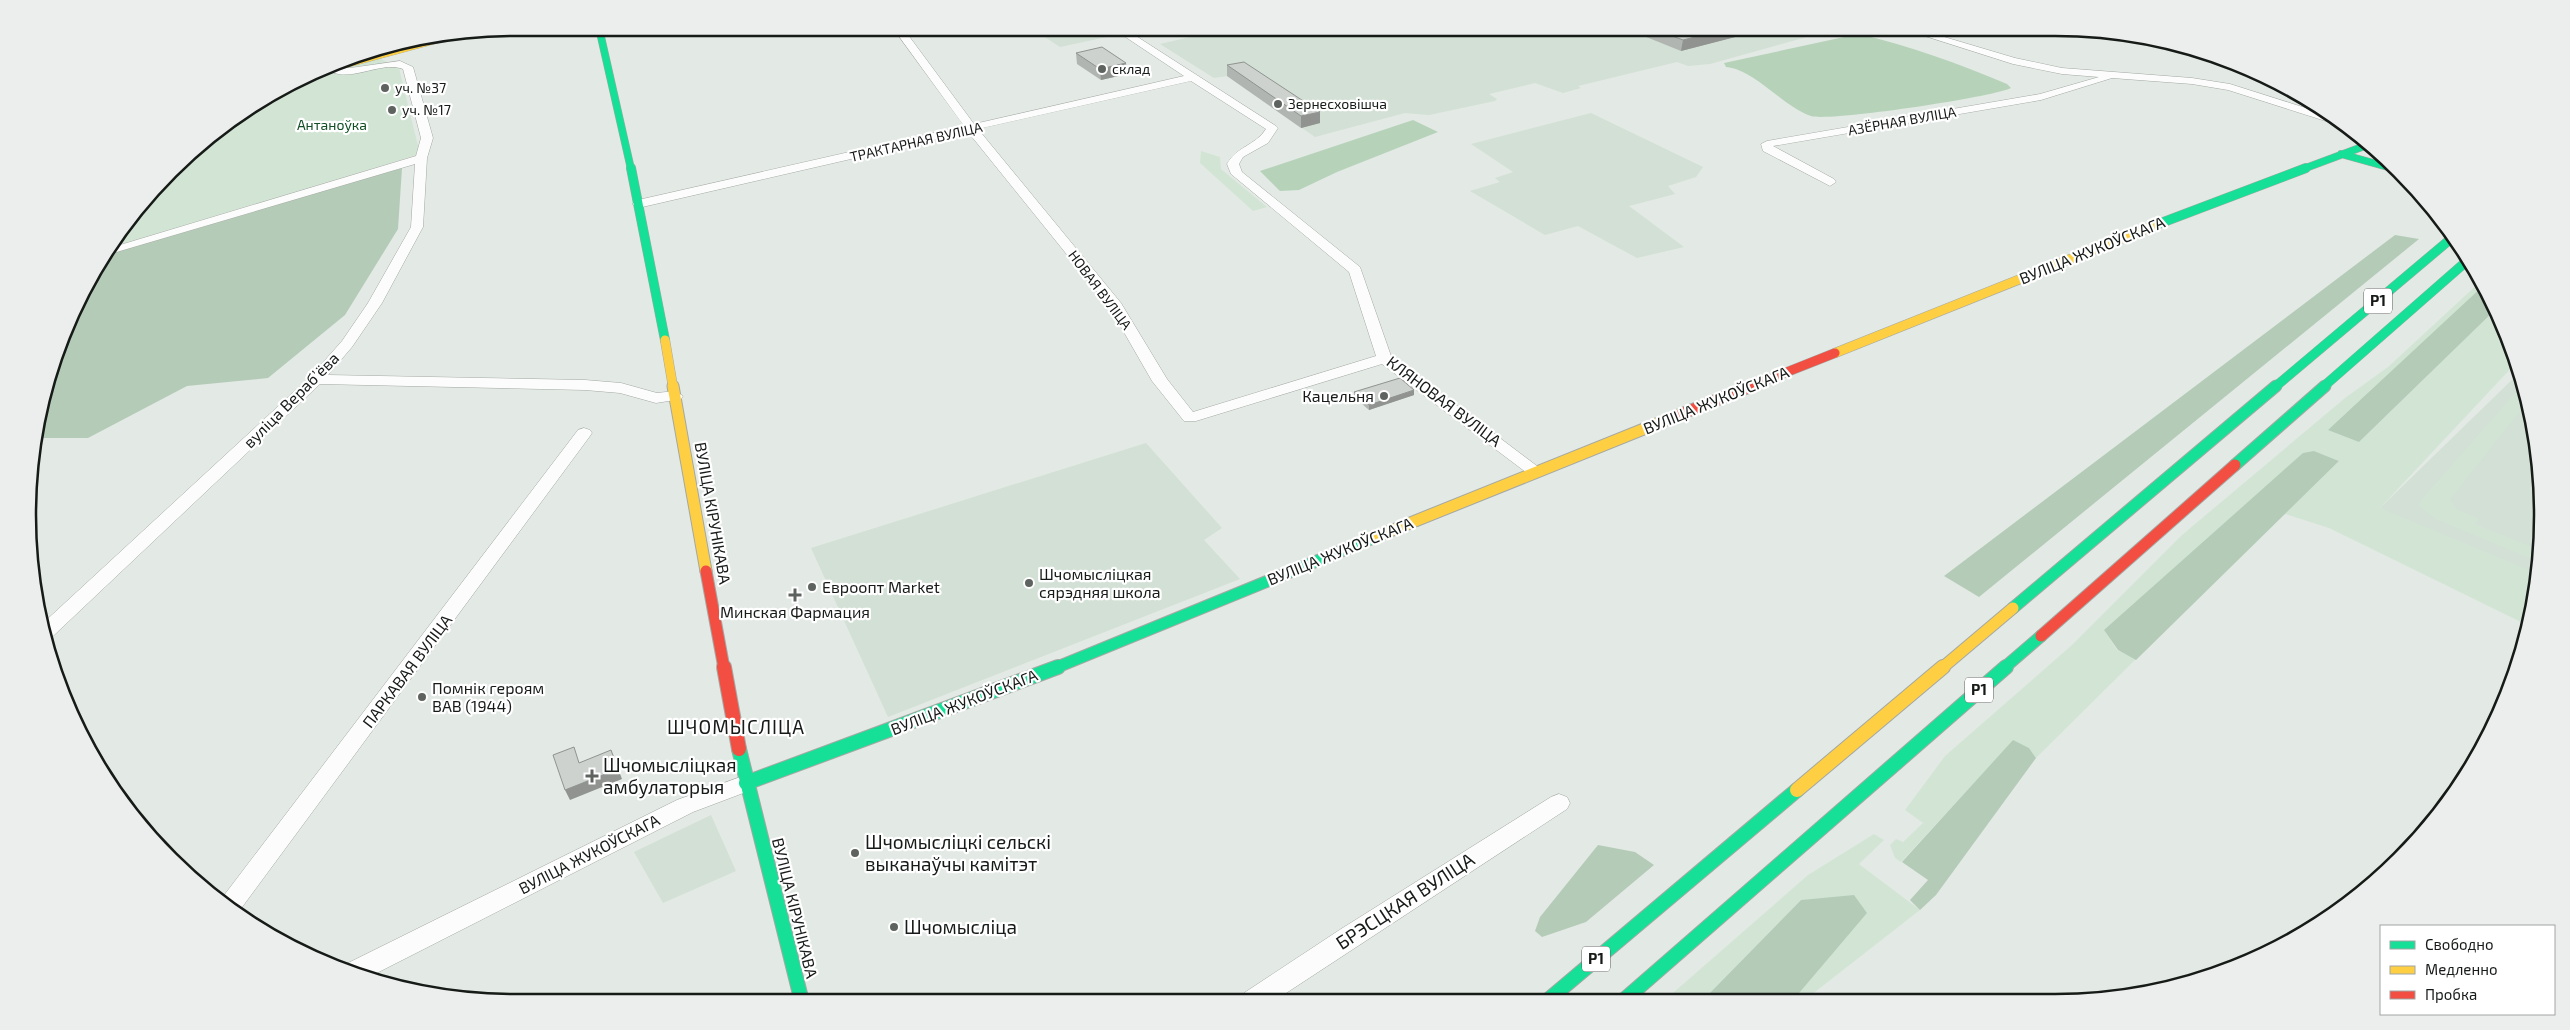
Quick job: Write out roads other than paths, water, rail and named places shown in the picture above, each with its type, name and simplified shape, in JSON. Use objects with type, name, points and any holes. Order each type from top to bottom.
[{"type":"main road","name":"ВУЛІЦА КІРУНІКАВА","points":[[601,36],[618,103],[638,204],[746,783],[800,994]]},
{"type":"main road","name":"ВУЛІЦА ЖУКОЎСКАГА","points":[[746,783],[1028,679],[1537,472],[2159,223],[2361,147]]},
{"type":"main road","points":[[2341,154],[2383,166]]},
{"type":"main road","name":"Р1","points":[[1555,994],[2448,242]]},
{"type":"main road","name":"Р1","points":[[1631,994],[1858,798],[2463,265]]},
{"type":"main road","points":[[2450,276],[2468,273]]},
{"type":"street","name":"НОВАЯ ВУЛІЦА","points":[[904,36],[972,129],[1116,306],[1160,381],[1190,418],[1384,358]]},
{"type":"street","points":[[1130,36],[1193,77]]},
{"type":"street","points":[[1931,36],[2013,61],[2062,71],[2185,80],[2230,86],[2318,115]]},
{"type":"street","name":"вуліца Верабʼёва","points":[[50,627],[316,379],[347,344],[375,303],[417,227],[421,158],[426,147],[426,132],[408,67],[393,64],[343,72],[337,71]]},
{"type":"street","name":"АЗЁРНАЯ ВУЛІЦА","points":[[1830,182],[1771,152],[1767,149],[1767,144],[2042,96],[2100,82],[2106,80],[2107,75]]},
{"type":"street","name":"ТРАКТАРНАЯ ВУЛІЦА","points":[[638,204],[1193,77]]},
{"type":"street","name":"КЛЯНОВАЯ ВУЛІЦА","points":[[1193,77],[1272,128],[1264,141],[1238,155],[1233,164],[1237,174],[1275,207],[1356,270],[1384,358],[1537,472]]},
{"type":"street","points":[[116,250],[421,158]]},
{"type":"street","points":[[316,379],[577,384],[621,388],[656,398],[675,396]]},
{"type":"street","name":"ПАРКАВАЯ ВУЛІЦА","points":[[233,901],[530,508],[584,433]]},
{"type":"street","name":"ВУЛІЦА ЖУКОЎСКАГА","points":[[362,968],[685,806],[746,783]]},
{"type":"street","name":"БРЭСЦКАЯ ВУЛІЦА","points":[[1262,994],[1559,804]]},
{"type":"place","name":"склад","points":[[1102,69]]},
{"type":"place","name":"уч. №37","points":[[385,88]]},
{"type":"place","name":"Зернесховішча","points":[[1278,104]]},
{"type":"place","name":"уч. №17","points":[[392,110]]},
{"type":"place","name":"Кацельня","points":[[1384,396]]},
{"type":"place","name":"Шчомысліцкая сярэдняя школа","points":[[1029,583]]},
{"type":"place","name":"Евроопт Market","points":[[812,587]]},
{"type":"place","name":"Минская Фармация","points":[[795,595]]},
{"type":"place","name":"Помнік героям ВАВ (1944)","points":[[422,697]]},
{"type":"place","name":"Шчомысліцкая амбулаторыя","points":[[592,776]]},
{"type":"place","name":"Шчомысліцкі сельскі выканаўчы камітэт","points":[[855,853]]},
{"type":"place","name":"Шчомысліца","points":[[894,927]]},
{"type":"district","name":"ШЧОМЫСЛІЦА","points":[[736,727]]},
{"type":"park label","name":"Антаноўка","points":[[332,125]]}]
